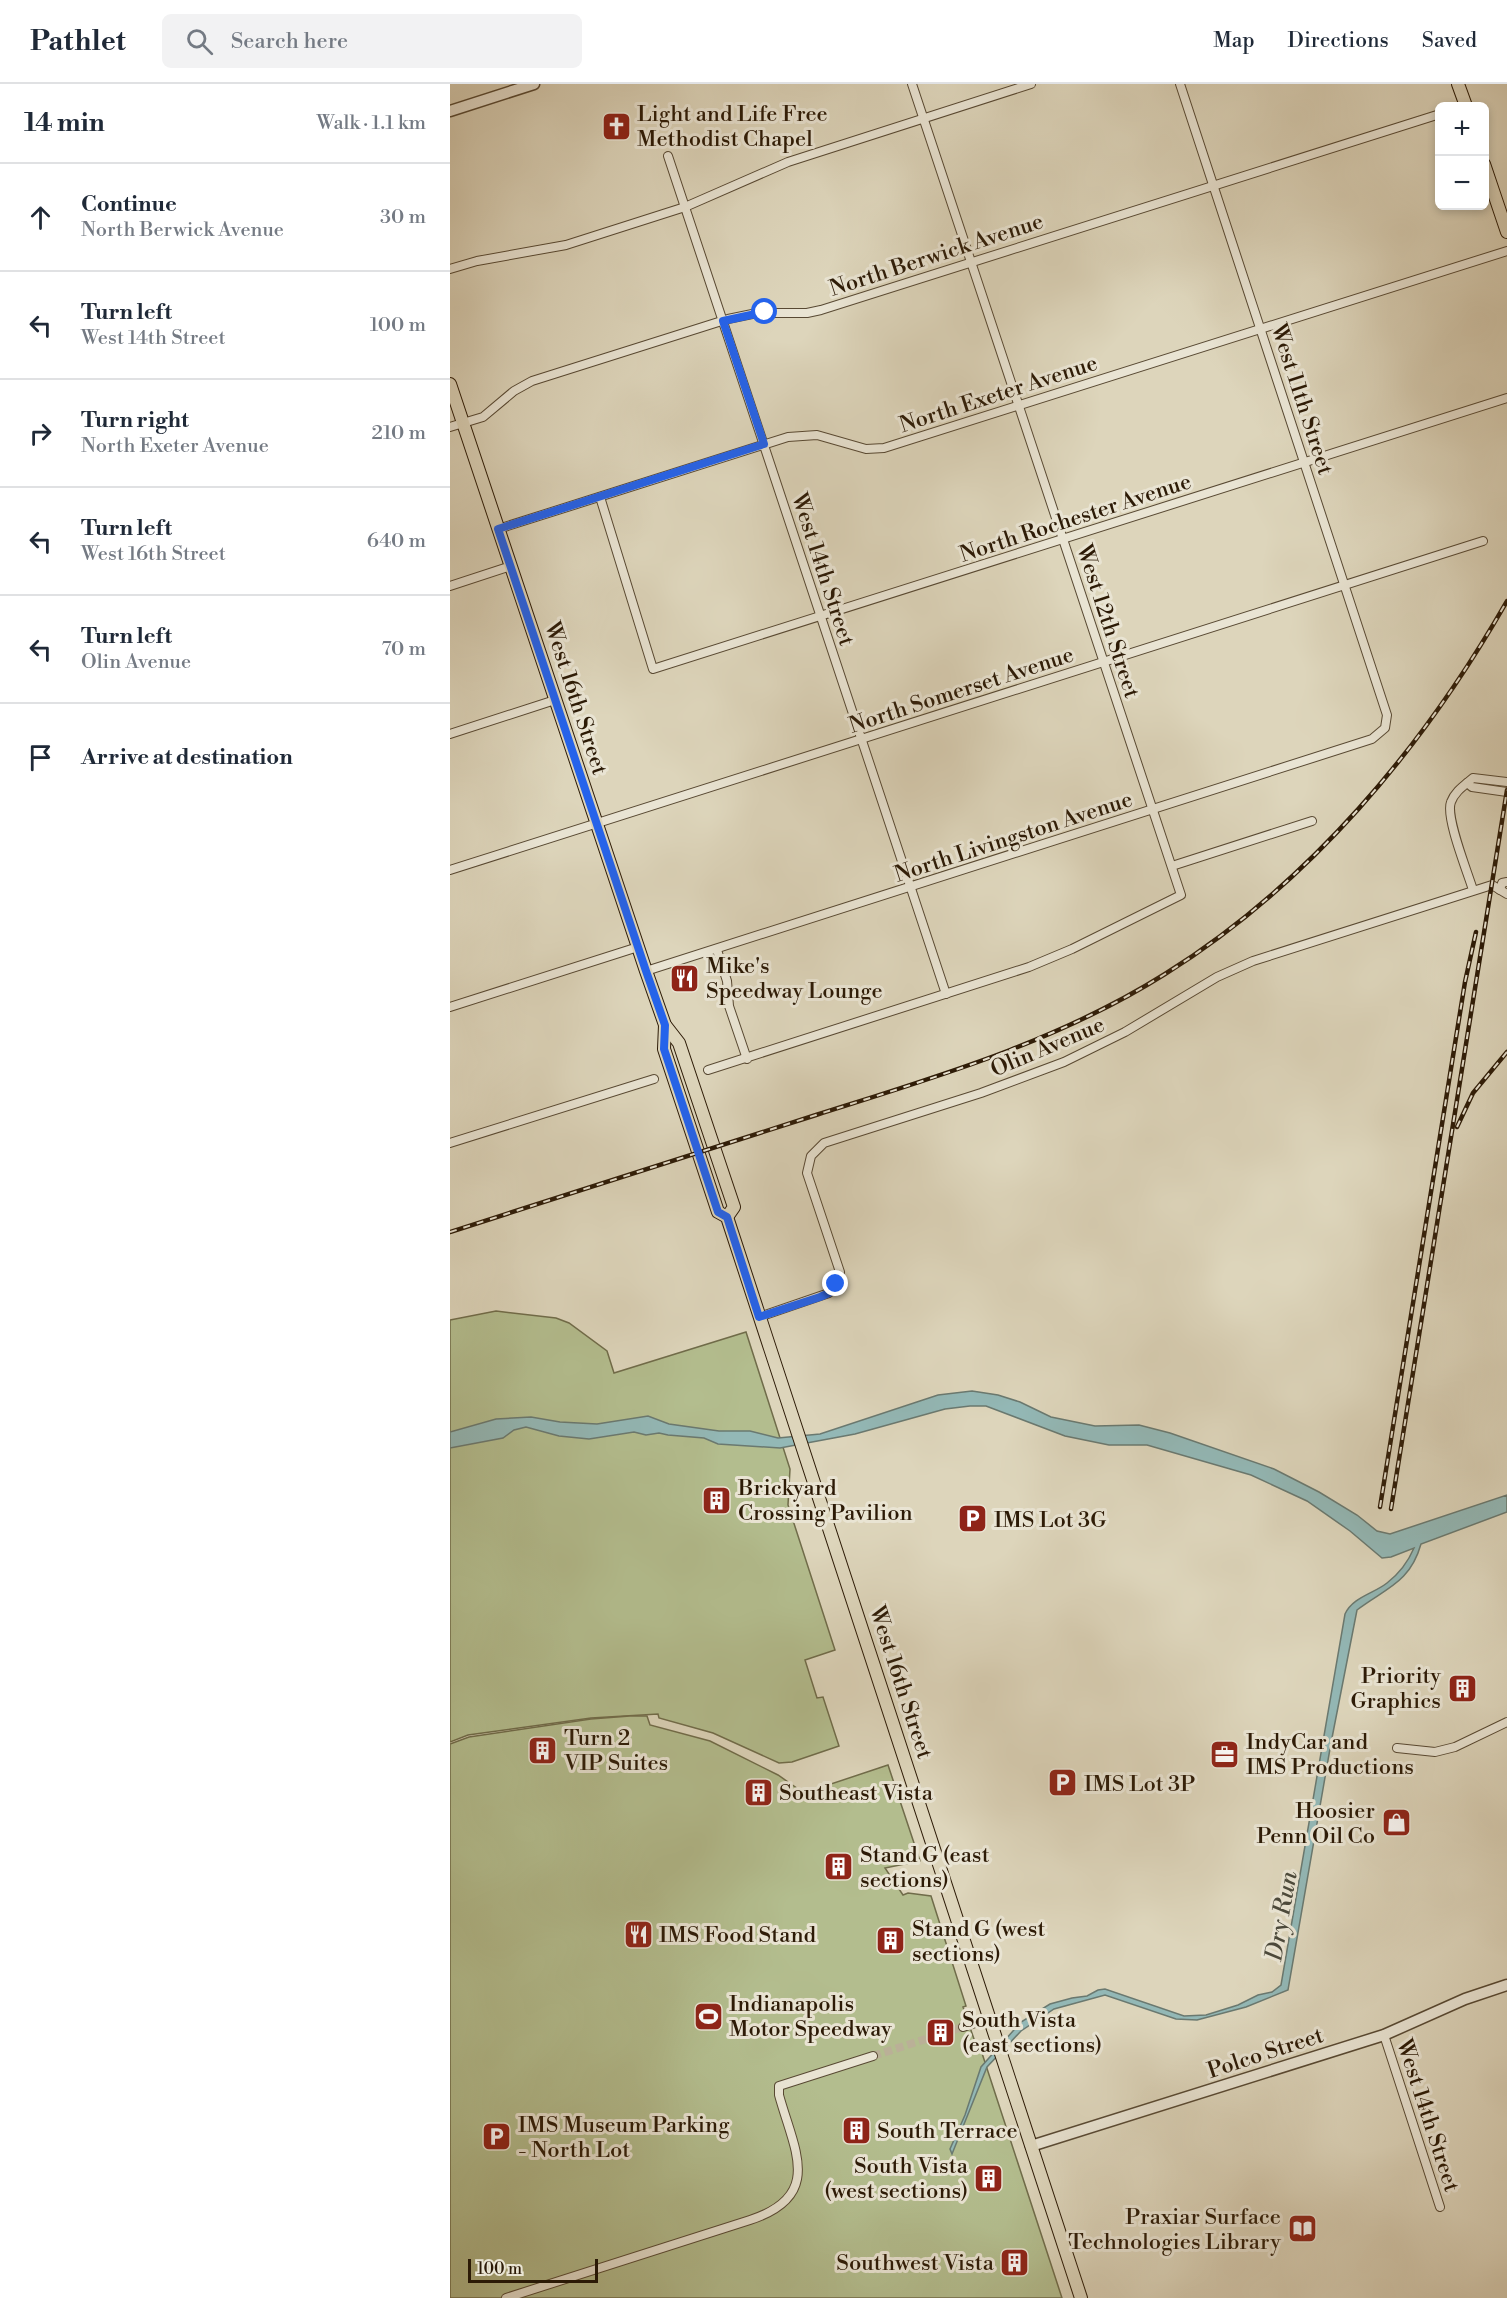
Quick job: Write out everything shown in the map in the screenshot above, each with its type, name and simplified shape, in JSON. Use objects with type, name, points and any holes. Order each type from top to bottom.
[{"type":"main road","points":[[1458,84],[1463,102]]},
{"type":"main road","points":[[1489,176],[1507,232]]},
{"type":"main road","name":"West 16th Street","points":[[450,384],[665,1025],[664,1044],[667,1057],[718,1212],[727,1217],[1081,2298]]},
{"type":"street","points":[[450,111],[534,84]]},
{"type":"street","name":"West 12th Street","points":[[912,84],[1181,896],[1057,956],[946,994]]},
{"type":"street","points":[[450,269],[477,261],[566,245],[684,207],[788,162],[1031,84]]},
{"type":"street","name":"West 11th Street","points":[[1179,84],[1346,586],[1387,715],[1385,727]]},
{"type":"street","name":"North Berwick Avenue","points":[[450,427],[490,413],[514,391],[532,381],[723,321],[757,313],[816,311],[1435,116]]},
{"type":"street","name":"West 14th Street","points":[[668,156],[946,994]]},
{"type":"street","name":"North Exeter Avenue","points":[[498,529],[792,436],[830,437],[877,449],[1507,250]]},
{"type":"street","name":"North Rochester Avenue","points":[[600,497],[653,669],[1507,398]]},
{"type":"street","name":"North Somerset Avenue","points":[[450,870],[1484,541]]},
{"type":"street","points":[[450,586],[511,566]]},
{"type":"street","points":[[450,734],[555,700]]},
{"type":"street","name":"North Livingston Avenue","points":[[646,971],[1153,811],[1372,739],[1385,727]]},
{"type":"street","points":[[1473,890],[1449,813],[1453,798],[1473,778],[1507,782]]},
{"type":"street","points":[[1467,783],[1472,787],[1507,792]]},
{"type":"street","points":[[1172,866],[1312,821]]},
{"type":"street","name":"Olin Avenue","points":[[1503,892],[1502,884],[1507,882]]},
{"type":"street","name":"Olin Avenue","points":[[759,1317],[829,1293],[840,1272],[807,1173],[810,1156],[819,1146],[1000,1087],[1064,1062],[1125,1032],[1217,977],[1242,965],[1473,890],[1492,885],[1503,892]]},
{"type":"street","points":[[450,1007],[638,947]]},
{"type":"street","points":[[717,950],[727,981],[729,1006],[747,1059]]},
{"type":"street","points":[[708,1070],[946,994]]},
{"type":"street","points":[[450,1143],[654,1079]]},
{"type":"street","points":[[1397,1748],[1435,1752],[1455,1747],[1507,1722]]},
{"type":"street","name":"Polco Street","points":[[1031,2146],[1384,2034],[1465,1999],[1507,1985]]},
{"type":"street","points":[[963,2027],[990,2018]]},
{"type":"street","name":"West 14th Street","points":[[1384,2034],[1440,2207]]},
{"type":"street","points":[[506,2298],[763,2216],[783,2205],[795,2184],[799,2166],[779,2095],[779,2086],[873,2056]]},
{"type":"green space","points":[[496,1311],[556,1318],[569,1323],[607,1351],[614,1373],[746,1332],[790,1469],[788,1505],[835,1650],[805,1660],[817,1698],[823,1697],[839,1746],[792,1762],[779,1763],[713,1733],[659,1718],[658,1714],[591,1718],[468,1735],[450,1742],[450,1320]]},
{"type":"green space","name":"Indianapolis Motor Speedway","points":[[647,1716],[650,1725],[710,1741],[778,1775],[804,1793],[888,1765],[920,1861],[885,1868],[903,1895],[908,1893],[931,1896],[966,2006],[963,2007],[975,2042],[978,2041],[1062,2298],[450,2298],[450,1744],[469,1737],[591,1719]]},
{"type":"water","points":[[972,1391],[998,1395],[1020,1402],[1051,1417],[1095,1426],[1139,1425],[1170,1433],[1274,1469],[1319,1492],[1357,1515],[1377,1531],[1390,1534],[1507,1495],[1507,1512],[1421,1544],[1404,1576],[1357,1610],[1331,1743],[1288,1990],[1246,2007],[1197,2020],[1176,2019],[1105,1995],[1054,2009],[1021,2031],[987,2067],[952,2154],[950,2149],[965,2115],[981,2067],[1021,2022],[1050,2004],[1087,1996],[1105,1989],[1184,2016],[1206,2015],[1272,1992],[1281,1985],[1345,1614],[1353,1604],[1382,1587],[1396,1575],[1414,1548],[1382,1558],[1350,1531],[1307,1501],[1251,1475],[1147,1445],[1109,1445],[1065,1436],[986,1406],[945,1409],[855,1434],[780,1448],[718,1444],[704,1438],[659,1433],[646,1435],[634,1432],[589,1439],[559,1436],[526,1427],[514,1430],[503,1438],[450,1448],[450,1432],[496,1419],[531,1417],[560,1422],[597,1424],[648,1416],[669,1424],[719,1431],[750,1431],[778,1438],[820,1434],[938,1395]]},
{"type":"tunnel","points":[[873,2056],[963,2027]]},
{"type":"railway","points":[[450,1232],[951,1072],[1082,1019],[1165,974],[1218,938],[1267,898],[1314,855],[1358,809],[1400,760],[1438,709],[1474,656],[1507,601]]},
{"type":"railway","points":[[1391,1509],[1507,790]]},
{"type":"railway","points":[[1380,1507],[1465,982],[1476,932]]},
{"type":"railway","points":[[1457,1127],[1473,1093],[1507,1052]]},
{"type":"place","name":"Light and Life Free Methodist Chapel","points":[[616,126]]},
{"type":"place","name":"Mike's Speedway Lounge","points":[[685,978]]},
{"type":"place","name":"Brickyard Crossing Pavilion","points":[[717,1500]]},
{"type":"place","name":"IMS Lot 3G","points":[[973,1519]]},
{"type":"place","name":"Priority Graphics","points":[[1462,1688]]},
{"type":"place","name":"Turn 2 VIP Suites","points":[[543,1750]]},
{"type":"place","name":"IndyCar and IMS Productions","points":[[1225,1754]]},
{"type":"place","name":"IMS Lot 3P","points":[[1063,1783]]},
{"type":"place","name":"Southeast Vista","points":[[758,1792]]},
{"type":"place","name":"Hoosier Penn Oil Co","points":[[1396,1823]]},
{"type":"place","name":"Stand G (east sections)","points":[[839,1867]]},
{"type":"place","name":"IMS Food Stand","points":[[638,1934]]},
{"type":"place","name":"Stand G (west sections)","points":[[891,1941]]},
{"type":"place","name":"Indianapolis Motor Speedway","points":[[708,2016]]},
{"type":"place","name":"South Vista (east sections)","points":[[941,2032]]},
{"type":"place","name":"South Terrace","points":[[856,2130]]},
{"type":"place","name":"IMS Museum Parking - North Lot","points":[[497,2137]]},
{"type":"place","name":"South Vista (west sections)","points":[[989,2178]]},
{"type":"place","name":"Praxiar Surface Technologies Library","points":[[1302,2229]]},
{"type":"place","name":"Southwest Vista","points":[[1015,2262]]},
{"type":"route","points":[[765,312],[723,321],[764,444],[498,529],[665,1025],[664,1049],[672,1074],[718,1212],[727,1217],[759,1317],[820,1297],[829,1293],[836,1284]]},
{"type":"water label","name":"Dry Run","points":[[1281,1916]]}]
